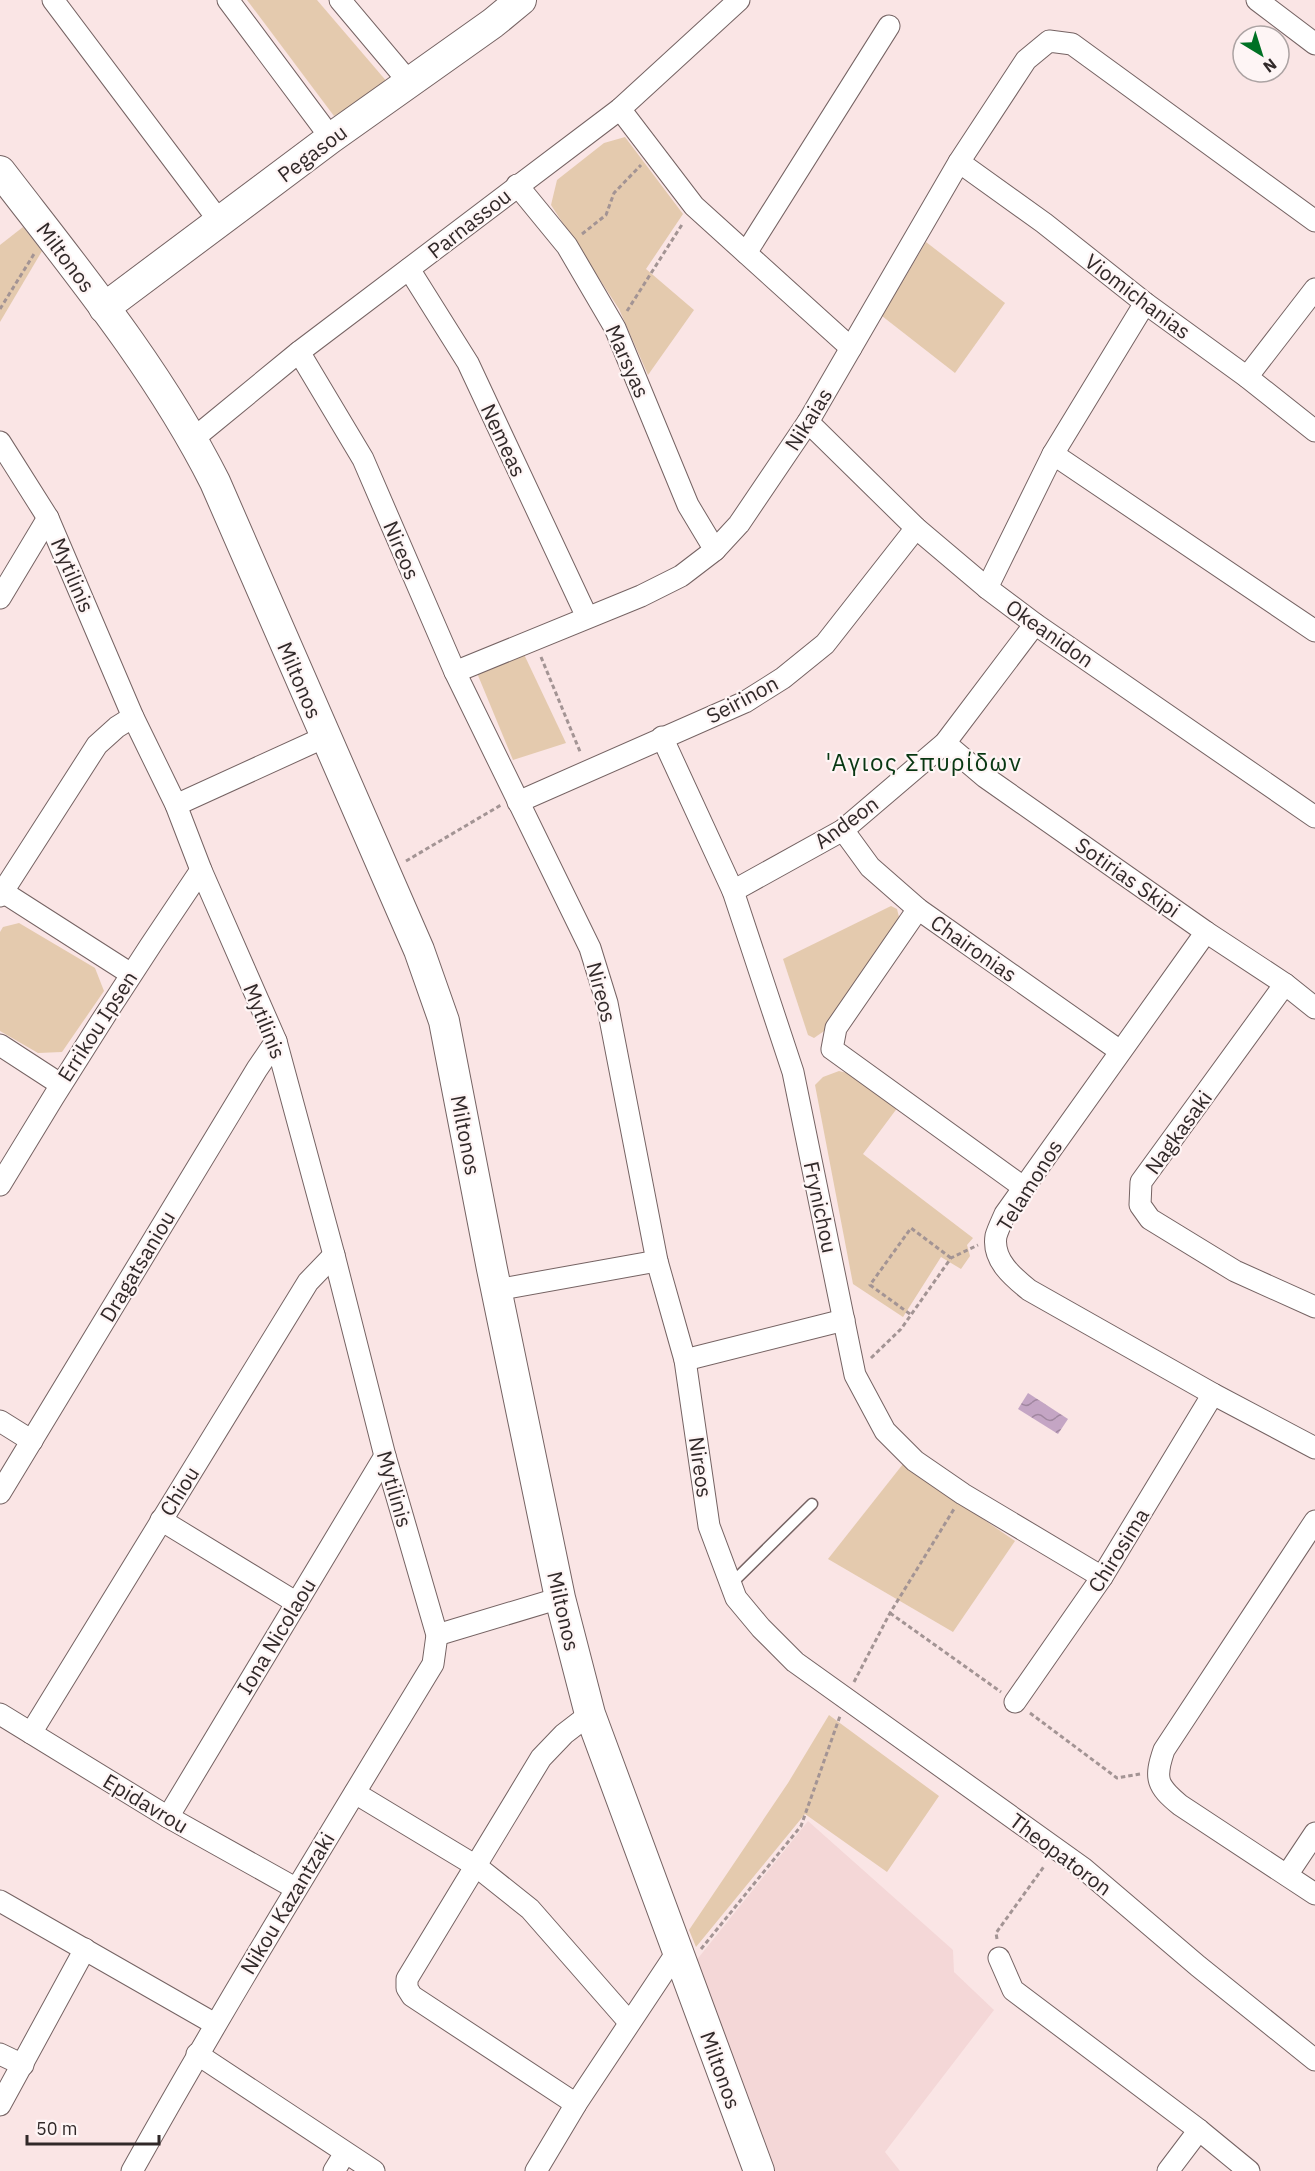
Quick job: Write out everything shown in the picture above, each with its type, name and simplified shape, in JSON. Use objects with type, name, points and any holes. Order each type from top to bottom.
[{"type":"street","points":[[53,0],[220,222]]},
{"type":"street","points":[[228,0],[331,138]]},
{"type":"street","points":[[340,0],[409,82]]},
{"type":"street","name":"Pegasou","points":[[104,308],[331,138],[493,23],[520,0]]},
{"type":"street","points":[[1257,0],[1315,44]]},
{"type":"street","name":"Parnassou","points":[[193,439],[299,352],[620,109],[729,3]]},
{"type":"street","points":[[746,254],[889,26]]},
{"type":"street","name":"Nikaias","points":[[455,672],[640,596],[681,576],[715,550],[739,524],[808,422],[959,162],[1026,60],[1049,41],[1072,44],[1315,221]]},
{"type":"street","points":[[620,109],[694,206],[850,348]]},
{"type":"street","name":"Viomichanias","points":[[959,162],[1044,223],[1145,303],[1247,377],[1315,431]]},
{"type":"street","name":"Miltonos","points":[[0,171],[161,387],[193,439],[214,482],[419,950],[444,1022],[496,1290],[560,1598],[590,1714],[759,2171]]},
{"type":"street","name":"Marsyas","points":[[517,186],[567,246],[615,328],[688,505],[715,550]]},
{"type":"street","name":"Nemeas","points":[[409,269],[468,363],[587,617]]},
{"type":"street","points":[[1247,377],[1315,289]]},
{"type":"street","points":[[987,588],[1053,454],[1145,303]]},
{"type":"street","name":"Nireos","points":[[299,352],[363,459],[455,672],[590,948],[607,1003],[657,1261],[685,1360],[709,1526],[736,1598],[795,1662]]},
{"type":"street","name":"Okeanidon","points":[[808,422],[916,528],[987,588],[1035,624],[1315,817]]},
{"type":"street","name":"Mytilinis","points":[[0,442],[48,518],[134,717],[176,805],[201,870],[276,1041],[385,1456],[437,1635]]},
{"type":"street","points":[[1053,454],[1315,631]]},
{"type":"street","points":[[0,598],[48,518]]},
{"type":"street","name":"Seirinon","points":[[516,799],[745,702],[783,678],[825,644],[916,528]]},
{"type":"street","name":"Andeon","points":[[733,891],[843,830],[945,743],[1035,624]]},
{"type":"street","points":[[131,974],[1,894],[97,745],[117,727],[134,717]]},
{"type":"street","points":[[176,805],[325,737]]},
{"type":"street","name":"Frynichou","points":[[662,737],[733,891],[793,1072],[855,1374],[885,1431],[915,1461],[963,1494],[1102,1577]]},
{"type":"street","name":"Sotirias Skipi","points":[[945,743],[985,777],[1206,932],[1285,984],[1315,1008]]},
{"type":"street","name":"Chaironias","points":[[843,830],[870,867],[918,909],[1120,1051]]},
{"type":"street","name":"Errikou Ipsen","points":[[0,1185],[60,1084],[201,870]]},
{"type":"street","points":[[918,909],[836,1028],[832,1049],[1023,1186]]},
{"type":"street","name":"Telamonos","points":[[1206,932],[1005,1214],[996,1237],[999,1258],[1012,1276],[1029,1290],[1213,1394],[1315,1448]]},
{"type":"street","name":"Nagkasaki","points":[[1285,984],[1141,1182],[1140,1205],[1150,1219],[1235,1271],[1314,1304]]},
{"type":"street","name":"Dragatsaniou","points":[[0,1493],[276,1041]]},
{"type":"street","points":[[0,1045],[60,1084]]},
{"type":"street","name":"Chiou","points":[[32,1733],[160,1520],[308,1282],[334,1255]]},
{"type":"street","points":[[496,1290],[657,1261]]},
{"type":"street","points":[[685,1360],[844,1320]]},
{"type":"street","name":"Chirosima","points":[[1015,1702],[1102,1577],[1213,1394]]},
{"type":"street","points":[[0,1421],[32,1441]]},
{"type":"street","name":"Iona Nicolaou","points":[[168,1817],[385,1456]]},
{"type":"street","points":[[160,1520],[297,1602]]},
{"type":"street","points":[[1315,1521],[1164,1750],[1157,1771],[1163,1791],[1180,1805],[1315,1894]]},
{"type":"street","points":[[437,1635],[560,1598]]},
{"type":"street","name":"Nikou Kazantzaki","points":[[132,2171],[197,2054],[295,1888],[433,1664],[437,1635]]},
{"type":"street","name":"Theopatoron","points":[[795,1662],[1083,1868],[1198,1966],[1315,2060]]},
{"type":"street","name":"Epidavrou","points":[[0,1713],[168,1817],[295,1888]]},
{"type":"street","points":[[576,2104],[412,1996],[407,1988],[407,1979],[541,1758],[564,1734],[590,1714]]},
{"type":"street","points":[[355,1793],[476,1866],[530,1909],[629,2022]]},
{"type":"street","points":[[1287,1875],[1315,1833]]},
{"type":"street","points":[[0,1901],[215,2024]]},
{"type":"street","points":[[0,2104],[85,1949]]},
{"type":"street","points":[[999,1958],[1013,1990],[1199,2130],[1249,2171]]},
{"type":"street","points":[[536,2171],[629,2022],[680,1961]]},
{"type":"street","points":[[0,2054],[23,2065]]},
{"type":"street","points":[[197,2054],[339,2162],[374,2171]]},
{"type":"street","points":[[1168,2171],[1199,2130]]},
{"type":"lane","points":[[731,1584],[812,1504]]},
{"type":"path","points":[[567,246],[606,215],[614,194],[652,152]]},
{"type":"path","points":[[615,328],[694,206]]},
{"type":"path","points":[[0,309],[48,233]]},
{"type":"path","points":[[534,639],[588,770]]},
{"type":"path","points":[[385,873],[516,799]]},
{"type":"path","points":[[911,1314],[870,1285],[911,1228],[951,1258]]},
{"type":"path","points":[[855,1374],[901,1329],[951,1258],[996,1237]]},
{"type":"path","points":[[680,1961],[801,1826],[846,1697],[890,1613],[963,1494]]},
{"type":"path","points":[[999,1958],[996,1933],[1056,1849]]},
{"type":"shaded area","points":[[247,0],[317,0],[388,83],[334,116]]},
{"type":"shaded area","points":[[625,137],[683,214],[646,269],[694,310],[648,375],[619,309],[551,205],[557,180],[604,143]]},
{"type":"shaded area","points":[[23,227],[42,251],[0,322],[0,245]]},
{"type":"shaded area","points":[[926,242],[1005,303],[955,373],[882,316]]},
{"type":"shaded area","points":[[521,648],[566,743],[513,760],[477,673]]},
{"type":"shaded area","points":[[891,906],[897,909],[899,917],[827,1029],[814,1038],[808,1035],[783,959]]},
{"type":"shaded area","points":[[19,923],[95,968],[104,991],[62,1052],[38,1053],[0,1031],[0,932],[3,927]]},
{"type":"shaded area","points":[[839,1071],[851,1074],[898,1107],[863,1154],[973,1238],[967,1245],[970,1256],[961,1269],[941,1257],[903,1317],[853,1284],[815,1085],[823,1077]]},
{"type":"shaded area","points":[[903,1464],[1015,1541],[953,1632],[828,1559]]},
{"type":"shaded area","points":[[829,1715],[939,1796],[887,1872],[805,1814],[696,1947],[689,1930],[788,1783]]},
{"type":"shaded area","points":[[808,1821],[953,1950],[954,1972],[994,2010],[885,2152],[900,2171],[772,2171],[691,1967]]},
{"type":"water","points":[[1028,1393],[1068,1419],[1058,1434],[1018,1409]]},
{"type":"district","name":"'Αγιος Σπυρίδων","points":[[924,762]]}]
